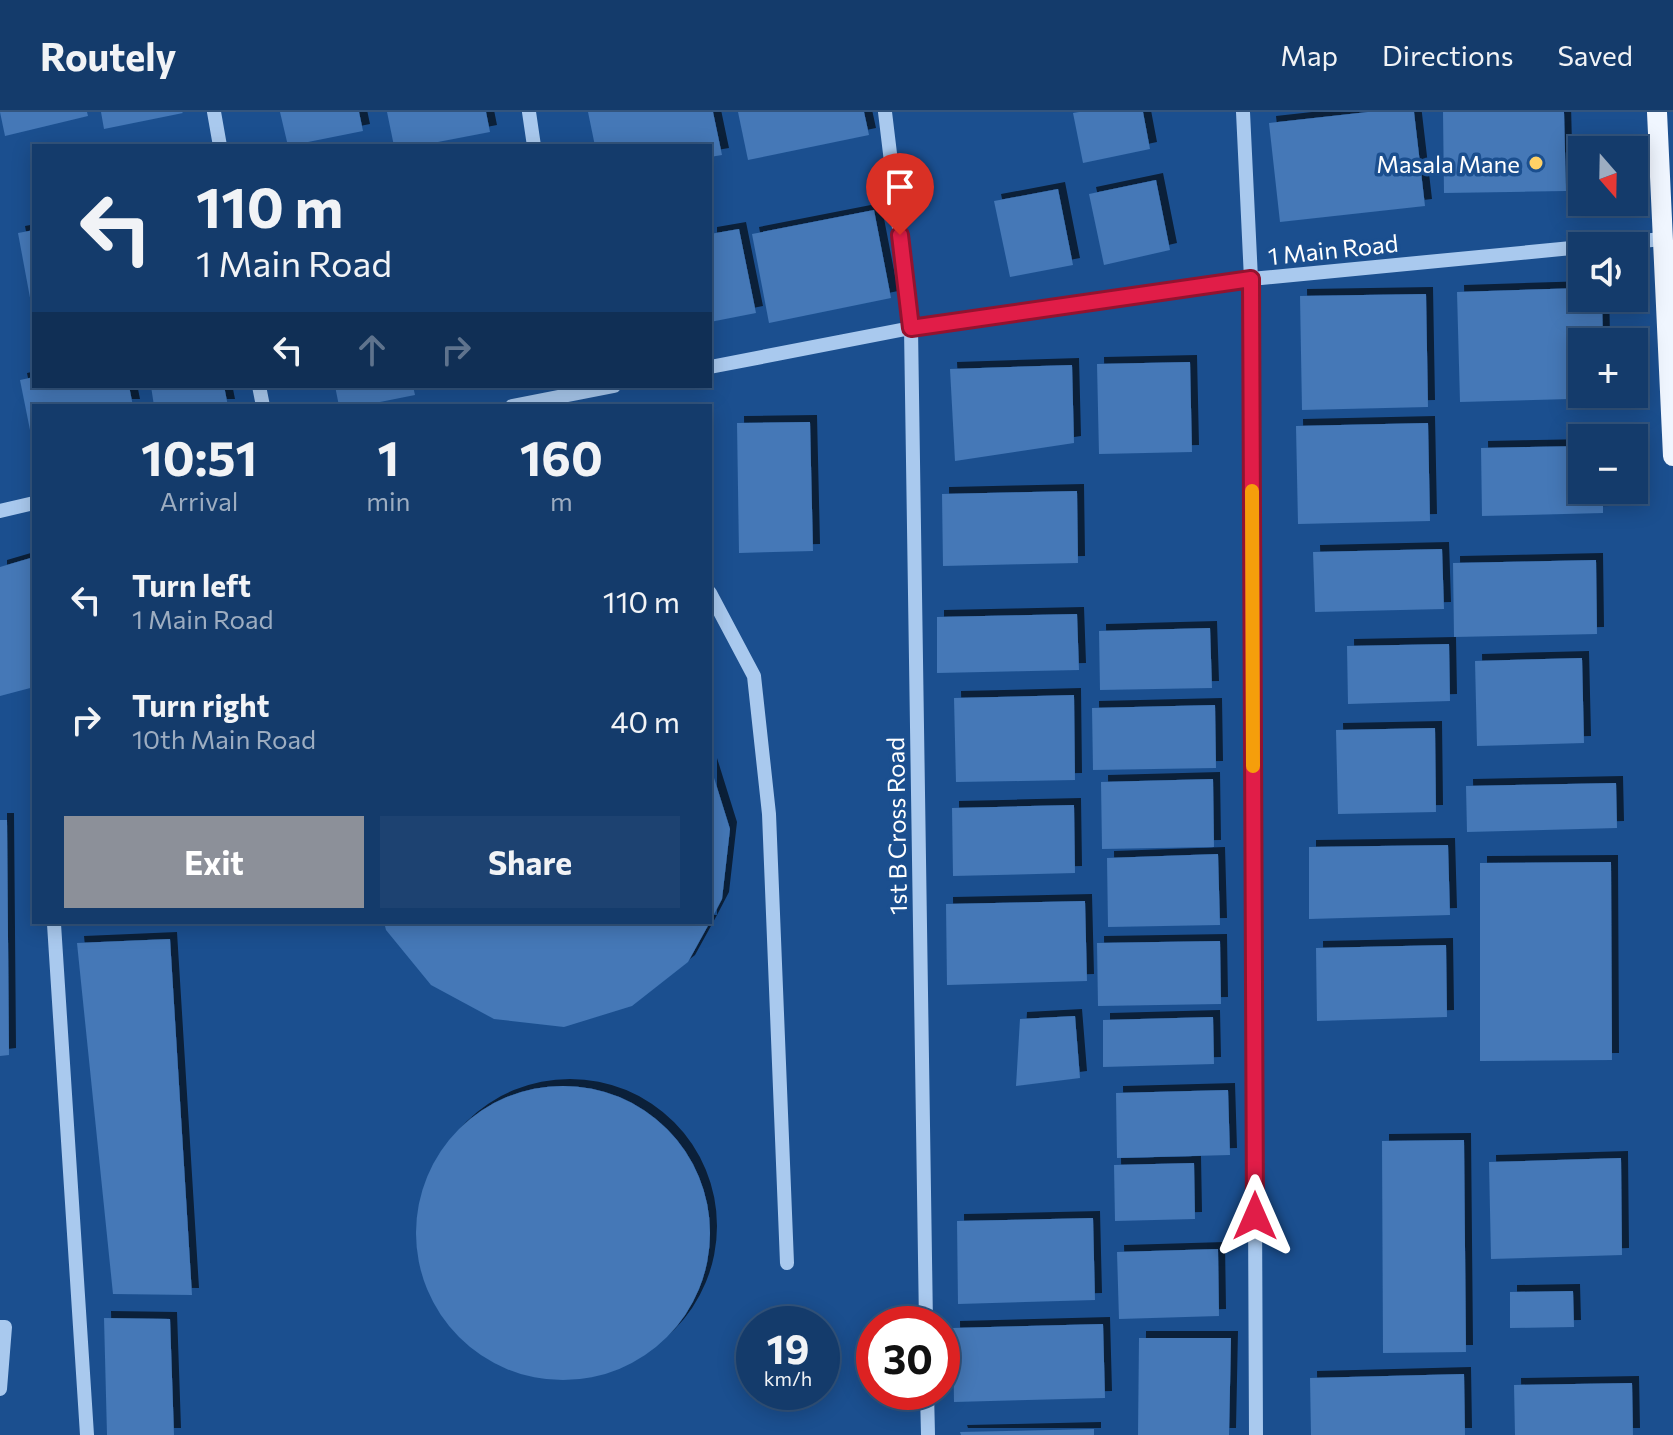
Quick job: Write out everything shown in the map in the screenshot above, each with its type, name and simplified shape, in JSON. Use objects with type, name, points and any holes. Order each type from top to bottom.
[{"type":"main road","points":[[1657,112],[1673,456]]},
{"type":"street","points":[[214,112],[220,144]]},
{"type":"street","points":[[529,112],[534,144]]},
{"type":"street","name":"1st B Cross Road","points":[[885,112],[911,328],[926,1306]]},
{"type":"street","points":[[1243,112],[1251,279],[1256,1435]]},
{"type":"street","points":[[1648,240],[1662,239]]},
{"type":"street","name":"1 Main Road","points":[[712,367],[911,328],[1251,279],[1568,248]]},
{"type":"street","points":[[523,404],[605,388]]},
{"type":"street","points":[[0,508],[32,503]]},
{"type":"street","points":[[712,597],[754,676],[769,814],[787,1263]]},
{"type":"street","points":[[54,924],[87,1435]]},
{"type":"street","points":[[0,1327],[5,1327],[0,1389]]},
{"type":"street","points":[[927,1410],[928,1435]]},
{"type":"building","points":[[0,112],[87,112],[88,116],[5,136]]},
{"type":"building","points":[[101,112],[182,112],[183,113],[104,129]]},
{"type":"building","points":[[280,112],[359,112],[363,131],[288,144]]},
{"type":"building","points":[[387,112],[486,112],[490,132],[427,144],[394,144]]},
{"type":"building","points":[[588,112],[713,112],[722,155],[712,157],[712,144],[595,144]]},
{"type":"building","points":[[738,112],[864,112],[869,135],[748,160]]},
{"type":"building","points":[[1143,112],[1150,149],[1083,163],[1073,113]]},
{"type":"building","points":[[1368,112],[1414,112],[1425,206],[1280,222],[1269,123]]},
{"type":"building","points":[[1443,112],[1564,112],[1566,191],[1444,193]]},
{"type":"building","points":[[1156,180],[1170,250],[1104,265],[1089,194]]},
{"type":"building","points":[[1058,189],[1073,265],[1010,277],[994,201]]},
{"type":"building","points":[[874,210],[891,298],[769,323],[752,234]]},
{"type":"building","points":[[739,229],[756,313],[712,322],[712,234]]},
{"type":"building","points":[[32,230],[31,303],[18,233]]},
{"type":"building","points":[[1568,288],[1568,312],[1602,312],[1603,328],[1568,328],[1568,399],[1460,402],[1457,292]]},
{"type":"building","points":[[1426,294],[1428,407],[1302,410],[1300,296]]},
{"type":"building","points":[[1190,362],[1192,452],[1099,454],[1097,364]]},
{"type":"building","points":[[1072,365],[1074,443],[955,461],[950,369]]},
{"type":"building","points":[[32,377],[32,388],[129,388],[133,404],[32,404],[32,440],[20,380]]},
{"type":"building","points":[[151,388],[224,388],[228,404],[154,404]]},
{"type":"building","points":[[335,388],[413,388],[415,395],[370,404],[339,404]]},
{"type":"building","points":[[810,422],[813,551],[739,553],[737,423]]},
{"type":"building","points":[[1428,423],[1430,521],[1298,524],[1296,426]]},
{"type":"building","points":[[1568,446],[1568,504],[1603,504],[1603,513],[1482,516],[1481,448]]},
{"type":"building","points":[[1077,491],[1078,563],[943,566],[942,494]]},
{"type":"building","points":[[1442,549],[1444,609],[1315,612],[1313,552]]},
{"type":"building","points":[[32,558],[32,688],[0,696],[0,567]]},
{"type":"building","points":[[1596,560],[1597,634],[1454,637],[1453,563]]},
{"type":"building","points":[[1077,614],[1079,670],[937,673],[937,617]]},
{"type":"building","points":[[1210,628],[1212,688],[1100,690],[1099,631]]},
{"type":"building","points":[[1449,644],[1450,701],[1348,704],[1347,646]]},
{"type":"building","points":[[1582,658],[1584,743],[1477,746],[1475,661]]},
{"type":"building","points":[[1074,695],[1075,780],[956,782],[954,698]]},
{"type":"building","points":[[1215,705],[1216,768],[1093,770],[1092,708]]},
{"type":"building","points":[[1435,728],[1436,812],[1338,814],[1336,730]]},
{"type":"building","points":[[712,771],[730,829],[722,899],[712,918]]},
{"type":"building","points":[[1213,779],[1214,847],[1102,849],[1101,782]]},
{"type":"building","points":[[1616,783],[1617,828],[1467,832],[1466,786]]},
{"type":"building","points":[[1074,805],[1075,873],[953,876],[952,808]]},
{"type":"building","points":[[0,820],[7,820],[9,1055],[0,1056]]},
{"type":"building","points":[[1448,845],[1450,915],[1309,919],[1309,847]]},
{"type":"building","points":[[1218,854],[1220,925],[1108,927],[1107,858]]},
{"type":"building","points":[[1611,862],[1612,1060],[1480,1061],[1480,863]]},
{"type":"building","points":[[1085,901],[1087,981],[947,985],[946,904]]},
{"type":"building","points":[[384,924],[709,924],[688,962],[632,1006],[564,1027],[494,1019],[431,985],[386,930]]},
{"type":"building","points":[[170,939],[192,1295],[113,1294],[77,943]]},
{"type":"building","points":[[1220,941],[1221,1004],[1098,1006],[1097,943]]},
{"type":"building","points":[[1446,945],[1447,1017],[1317,1021],[1316,948]]},
{"type":"building","points":[[1075,1016],[1080,1078],[1016,1086],[1020,1019]]},
{"type":"building","points":[[1213,1017],[1214,1064],[1103,1067],[1103,1020]]},
{"type":"building","points":[[549,1086],[577,1086],[606,1092],[632,1103],[656,1119],[677,1140],[693,1164],[704,1190],[710,1247],[699,1289],[685,1315],[667,1337],[632,1363],[606,1374],[577,1380],[549,1380],[520,1374],[494,1363],[470,1347],[449,1326],[433,1302],[422,1276],[416,1247],[416,1219],[422,1190],[433,1164],[449,1140],[470,1119],[494,1103],[520,1092]]},
{"type":"building","points":[[1228,1090],[1230,1155],[1117,1158],[1116,1093]]},
{"type":"building","points":[[1464,1140],[1466,1352],[1383,1353],[1382,1141]]},
{"type":"building","points":[[1621,1158],[1622,1255],[1491,1259],[1489,1162]]},
{"type":"building","points":[[1194,1163],[1195,1219],[1115,1221],[1114,1165]]},
{"type":"building","points":[[1093,1218],[1095,1300],[958,1304],[957,1221]]},
{"type":"building","points":[[1218,1249],[1219,1316],[1119,1319],[1117,1252]]},
{"type":"building","points":[[1573,1291],[1574,1327],[1510,1328],[1510,1292]]},
{"type":"building","points":[[104,1318],[170,1319],[174,1435],[107,1435]]},
{"type":"building","points":[[1103,1324],[1105,1398],[960,1402],[960,1328]]},
{"type":"building","points":[[1139,1338],[1231,1338],[1229,1435],[1138,1435]]},
{"type":"building","points":[[1464,1374],[1465,1435],[1311,1435],[1310,1378]]},
{"type":"building","points":[[1632,1383],[1633,1435],[1515,1435],[1514,1385]]},
{"type":"building","points":[[1094,1429],[1094,1435],[961,1435],[960,1432]]},
{"type":"slow traffic","points":[[1252,491],[1253,766]]},
{"type":"place","name":"Masala Mane","points":[[1536,163]]},
{"type":"route","points":[[900,235],[911,328],[1251,279],[1255,1216]]}]
